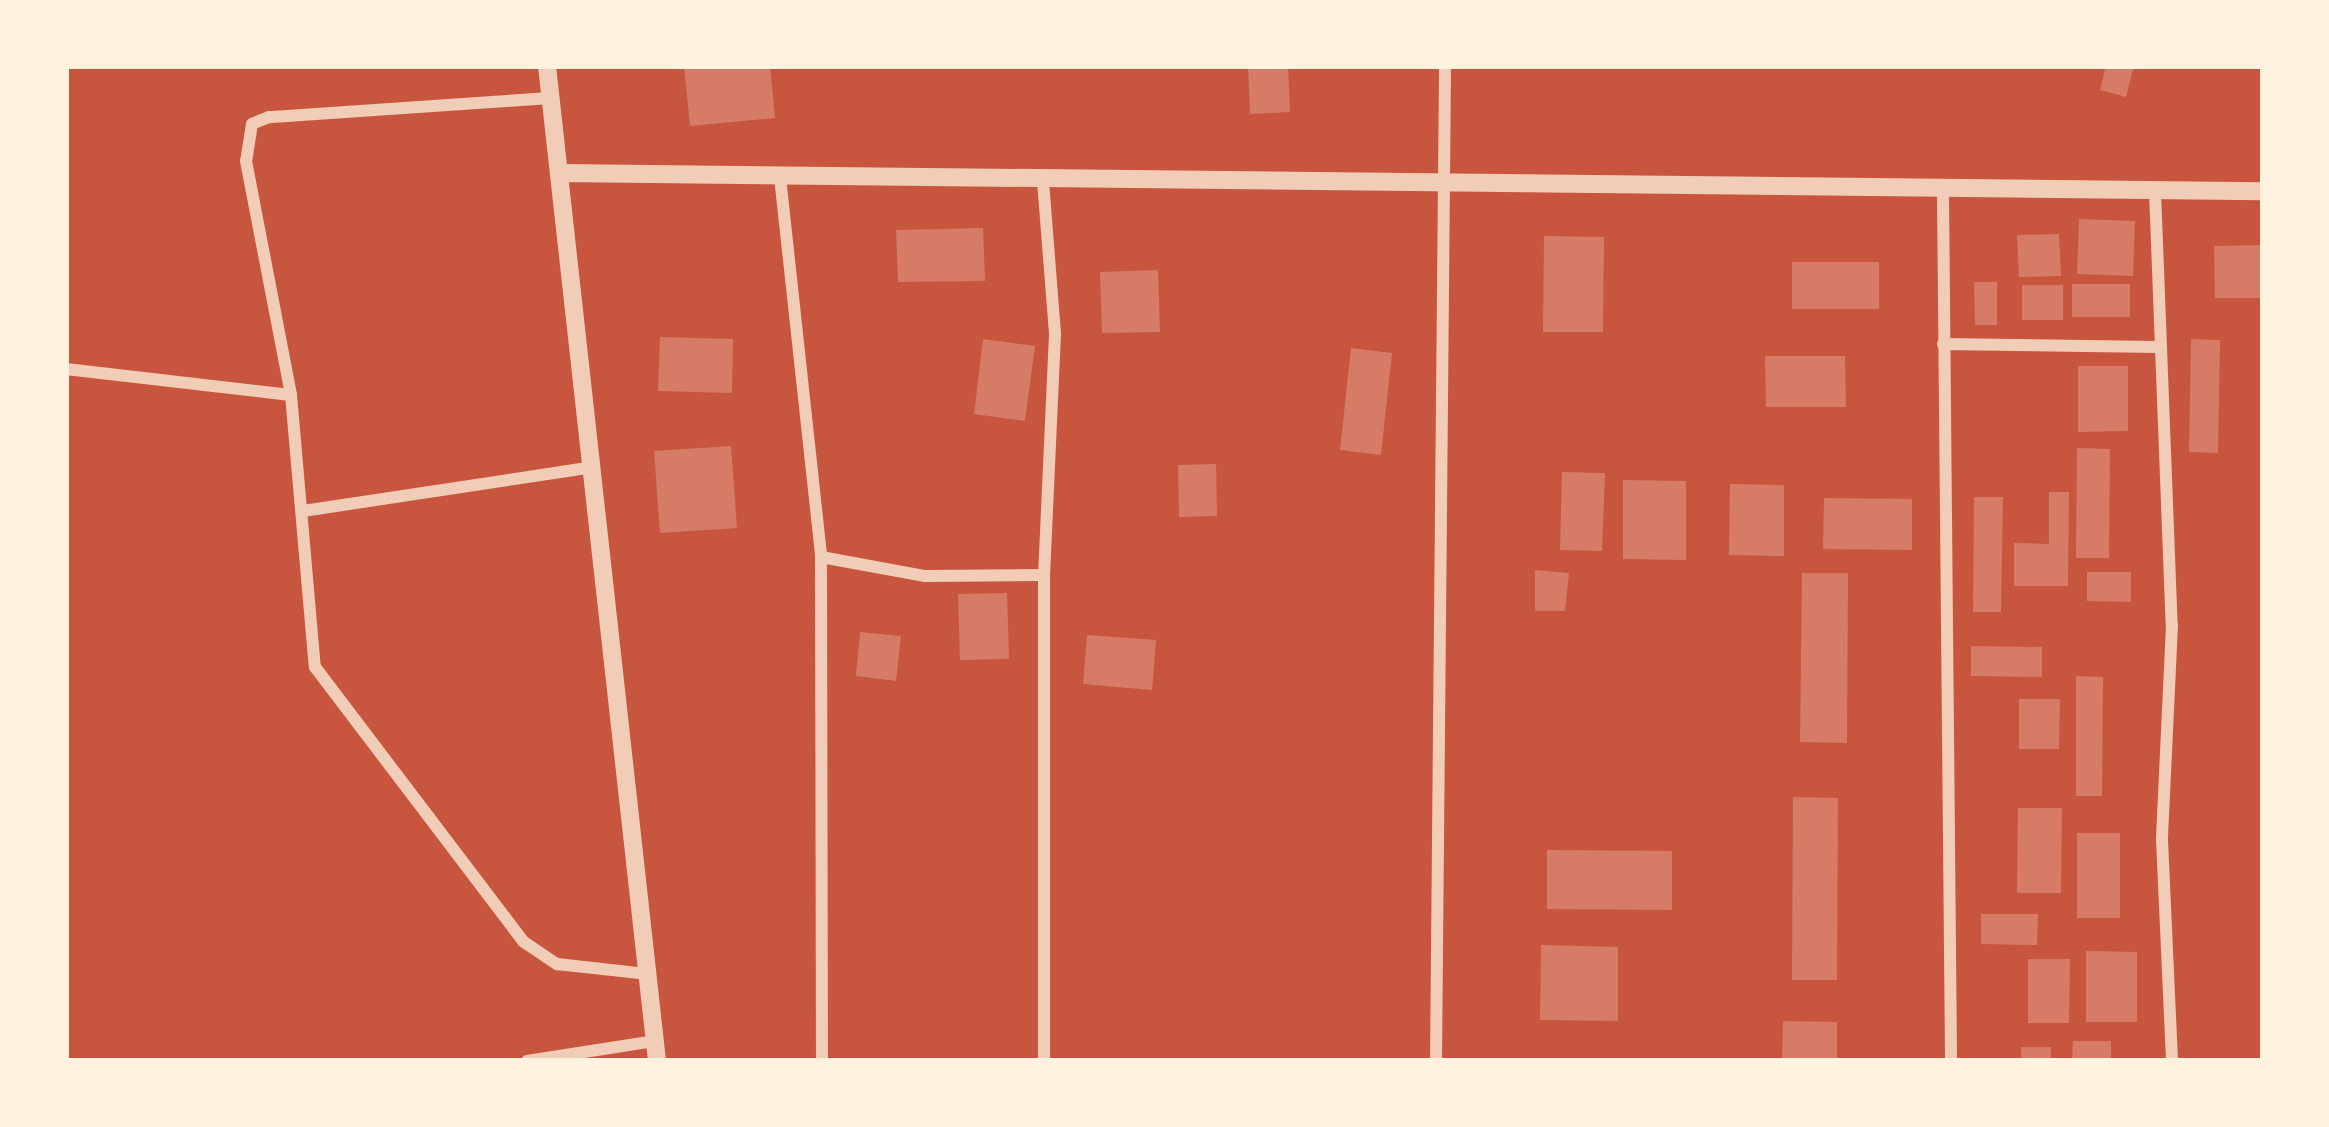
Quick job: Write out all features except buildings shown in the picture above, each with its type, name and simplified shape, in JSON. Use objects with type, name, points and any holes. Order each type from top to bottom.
[{"type":"street","points":[[527,1061],[656,1051],[595,466],[547,66]]},
{"type":"street","points":[[1436,1061],[1445,66]]},
{"type":"street","points":[[550,98],[253,124],[246,161],[291,395],[315,667],[539,956],[648,974]]},
{"type":"street","points":[[559,172],[1043,182],[2263,191]]},
{"type":"street","points":[[781,177],[821,556],[821,1061]]},
{"type":"street","points":[[1043,182],[1055,334],[1043,575],[1044,1061]]},
{"type":"street","points":[[2155,191],[2172,626],[2162,840],[2172,1061]]},
{"type":"street","points":[[1943,192],[1951,1061]]},
{"type":"street","points":[[1943,344],[2158,347]]},
{"type":"street","points":[[66,370],[291,395]]},
{"type":"street","points":[[303,511],[595,466]]},
{"type":"street","points":[[821,556],[925,576],[1043,575]]}]
